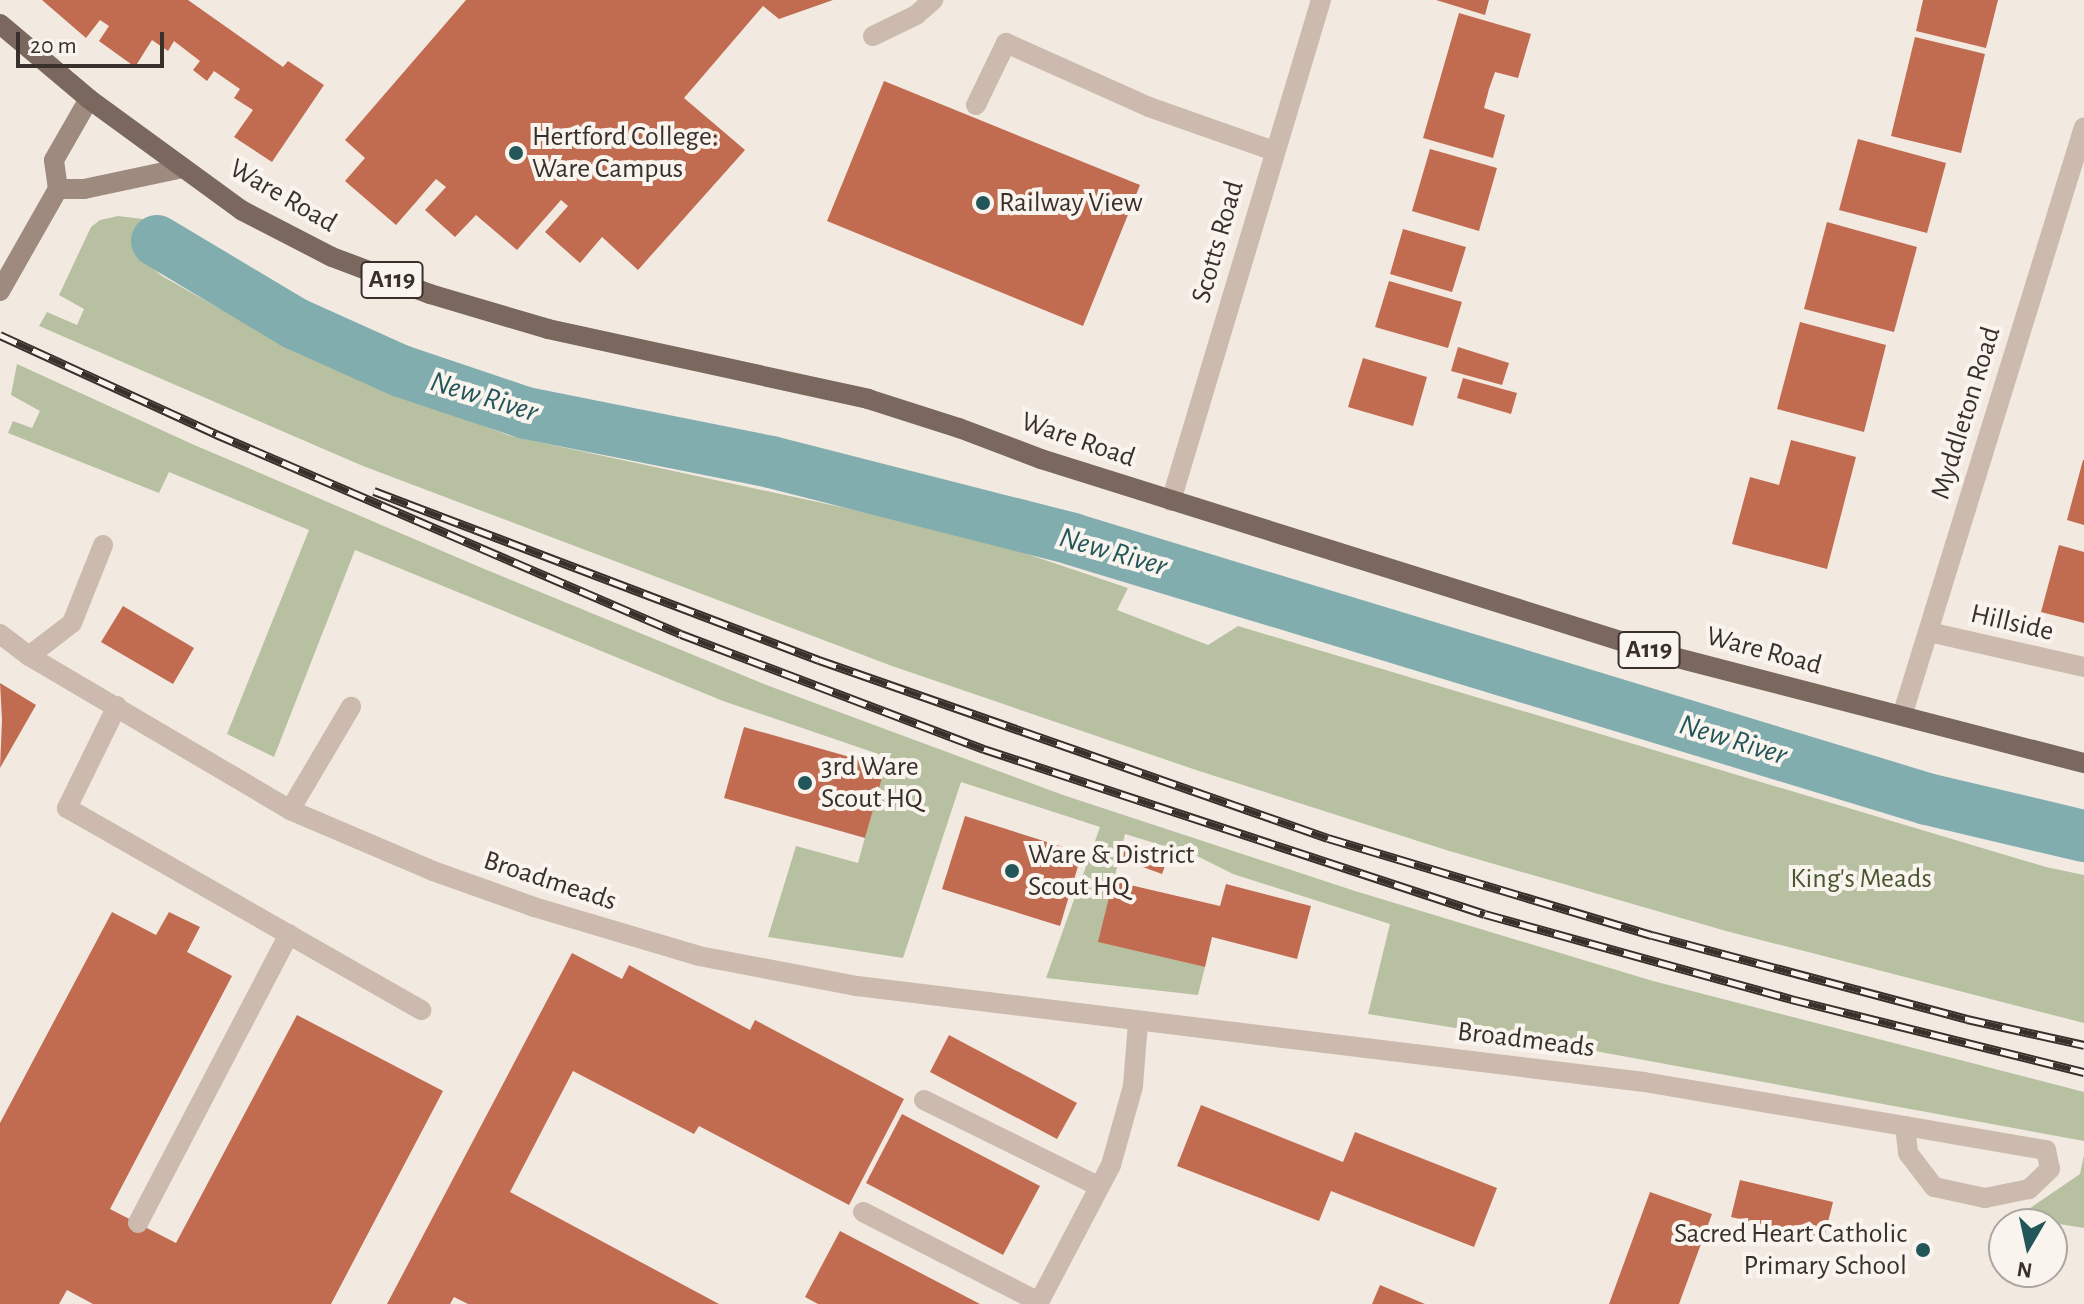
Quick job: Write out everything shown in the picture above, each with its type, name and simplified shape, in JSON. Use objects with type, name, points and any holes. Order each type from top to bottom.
[{"type":"main road","name":"A119","points":[[0,24],[89,99]]},
{"type":"main road","name":"Ware Road","points":[[89,99],[241,210],[332,257],[430,294],[548,329],[868,399],[1171,501],[1662,654],[2084,763]]},
{"type":"street","points":[[873,36],[916,15],[933,0]]},
{"type":"street","name":"Scotts Road","points":[[1171,501],[1321,0]]},
{"type":"street","points":[[976,105],[1006,43],[1149,107],[1274,151]]},
{"type":"street","points":[[0,291],[58,189],[54,160],[89,99]]},
{"type":"street","name":"Myddleton Road","points":[[1902,716],[2084,127]]},
{"type":"street","points":[[58,189],[84,189],[183,168]]},
{"type":"street","points":[[29,656],[72,623],[103,545]]},
{"type":"street","name":"Hillside","points":[[1929,632],[2084,667]]},
{"type":"street","name":"Broadmeads","points":[[0,634],[29,656],[290,810],[447,877],[699,956],[842,984],[1644,1082],[1905,1126],[2046,1150],[2050,1169],[2029,1189],[1985,1198],[1934,1187],[1908,1153],[1905,1126]]},
{"type":"street","points":[[117,706],[67,808],[421,1010]]},
{"type":"street","points":[[290,810],[351,707]]},
{"type":"street","points":[[138,1223],[289,934]]},
{"type":"street","points":[[863,1212],[1038,1303],[1100,1187],[1126,1117],[1138,1022]]},
{"type":"street","points":[[924,1100],[1100,1187]]},
{"type":"green space","name":"King's Meads","points":[[118,216],[143,219],[168,227],[143,260],[162,276],[297,352],[353,377],[511,436],[971,535],[1128,588],[1117,610],[1208,645],[1238,626],[2046,867],[2084,875],[2084,1023],[1726,931],[1446,850],[1199,771],[892,666],[363,466],[39,326],[47,312],[77,325],[84,309],[59,295],[91,227],[100,220]]},
{"type":"green space","points":[[17,364],[192,444],[482,568],[769,686],[1063,795],[1355,891],[1653,981],[2084,1092],[2084,1141],[1562,1045],[1368,1014],[1390,924],[1233,874],[1197,856],[1125,834],[1099,942],[1205,967],[1198,995],[1046,978],[1100,827],[961,782],[903,958],[768,937],[796,846],[858,863],[887,757],[723,701],[355,550],[274,757],[227,734],[309,530],[169,472],[159,493],[8,433],[13,421],[32,428],[40,411],[11,395]]},
{"type":"green space","points":[[2084,1155],[2084,1228],[2068,1225],[2068,1208],[2030,1208],[2080,1174]]},
{"type":"building","points":[[42,0],[188,0],[283,67],[288,61],[324,85],[272,162],[234,137],[253,110],[234,98],[240,89],[214,71],[207,81],[193,70],[200,61],[174,41],[168,51],[152,40],[135,67],[99,41],[109,26],[100,20],[86,38]]},
{"type":"building","points":[[466,0],[833,0],[779,19],[763,6],[684,98],[745,150],[638,270],[602,237],[580,263],[545,232],[568,206],[561,200],[517,250],[476,215],[455,237],[425,210],[446,187],[436,179],[396,225],[345,181],[365,158],[345,140]]},
{"type":"building","points":[[1436,0],[1489,0],[1485,15]]},
{"type":"building","points":[[1923,0],[1998,0],[1986,48],[1916,31]]},
{"type":"building","points":[[1459,13],[1531,34],[1518,78],[1495,72],[1489,89],[1484,108],[1505,115],[1493,158],[1423,138]]},
{"type":"building","points":[[1915,37],[1985,54],[1961,153],[1891,136]]},
{"type":"building","name":"Railway View","points":[[884,81],[1140,185],[1083,326],[827,221]]},
{"type":"building","points":[[1858,139],[1946,163],[1927,233],[1839,210]]},
{"type":"building","points":[[1430,149],[1497,168],[1479,231],[1412,211]]},
{"type":"building","points":[[1827,222],[1917,247],[1894,332],[1804,309]]},
{"type":"building","points":[[1403,229],[1466,247],[1452,292],[1390,274]]},
{"type":"building","points":[[1389,281],[1462,302],[1448,348],[1375,327]]},
{"type":"building","points":[[1800,322],[1886,345],[1864,432],[1777,409]]},
{"type":"building","points":[[1458,347],[1509,363],[1502,385],[1451,371]]},
{"type":"building","points":[[1363,358],[1427,377],[1413,426],[1348,407]]},
{"type":"building","points":[[1463,378],[1517,393],[1511,414],[1457,398]]},
{"type":"building","points":[[1791,440],[1856,457],[1827,569],[1732,544],[1750,477],[1779,485]]},
{"type":"building","points":[[2084,460],[2084,525],[2067,520]]},
{"type":"building","points":[[2059,545],[2084,552],[2084,623],[2041,612]]},
{"type":"building","points":[[123,606],[194,648],[173,684],[101,642]]},
{"type":"building","points":[[0,683],[36,705],[0,768],[2,720]]},
{"type":"building","name":"3rd Ware Scout HQ","points":[[744,727],[885,767],[865,838],[724,798]]},
{"type":"building","name":"Ware & District Scout HQ","points":[[965,816],[1082,853],[1060,926],[942,889]]},
{"type":"building","points":[[1127,843],[1168,858],[1162,874],[1121,859]]},
{"type":"building","points":[[1113,881],[1220,906],[1226,884],[1311,906],[1297,959],[1212,937],[1205,967],[1098,942]]},
{"type":"building","points":[[112,912],[156,935],[169,912],[200,927],[187,952],[232,976],[110,1209],[176,1243],[297,1015],[443,1091],[331,1304],[93,1304],[67,1290],[59,1304],[0,1304],[0,1123]]},
{"type":"building","points":[[572,953],[622,979],[629,965],[750,1030],[755,1020],[904,1099],[849,1205],[699,1126],[694,1134],[573,1071],[510,1192],[719,1304],[468,1304],[454,1297],[450,1304],[387,1304]]},
{"type":"building","points":[[949,1035],[1077,1103],[1057,1139],[930,1072]]},
{"type":"building","points":[[1201,1105],[1343,1162],[1355,1132],[1497,1188],[1474,1247],[1331,1191],[1319,1221],[1177,1166]]},
{"type":"building","points":[[902,1114],[1040,1186],[1003,1255],[866,1183]]},
{"type":"building","points":[[1740,1180],[1833,1202],[1824,1238],[1731,1217]]},
{"type":"building","points":[[1650,1192],[1712,1214],[1679,1304],[1609,1304]]},
{"type":"building","points":[[840,1231],[980,1304],[818,1304],[805,1297]]},
{"type":"building","points":[[1380,1285],[1425,1304],[1372,1304]]},
{"type":"waterway","name":"New River","points":[[157,241],[294,323],[401,371],[526,413],[771,462],[1072,539],[1927,799],[2084,836]]},
{"type":"railway","points":[[0,335],[216,434],[681,634],[984,749],[1485,914],[1791,999],[2084,1072]]},
{"type":"railway","points":[[374,491],[819,660],[1328,838],[1652,935],[1967,1019],[2084,1045]]},
{"type":"place","name":"Hertford College: Ware Campus","points":[[516,153]]},
{"type":"place","name":"Railway View","points":[[983,203]]},
{"type":"place","name":"3rd Ware Scout HQ","points":[[805,783]]},
{"type":"place","name":"Ware & District Scout HQ","points":[[1012,871]]},
{"type":"place","name":"Sacred Heart Catholic Primary School","points":[[1923,1250]]}]
